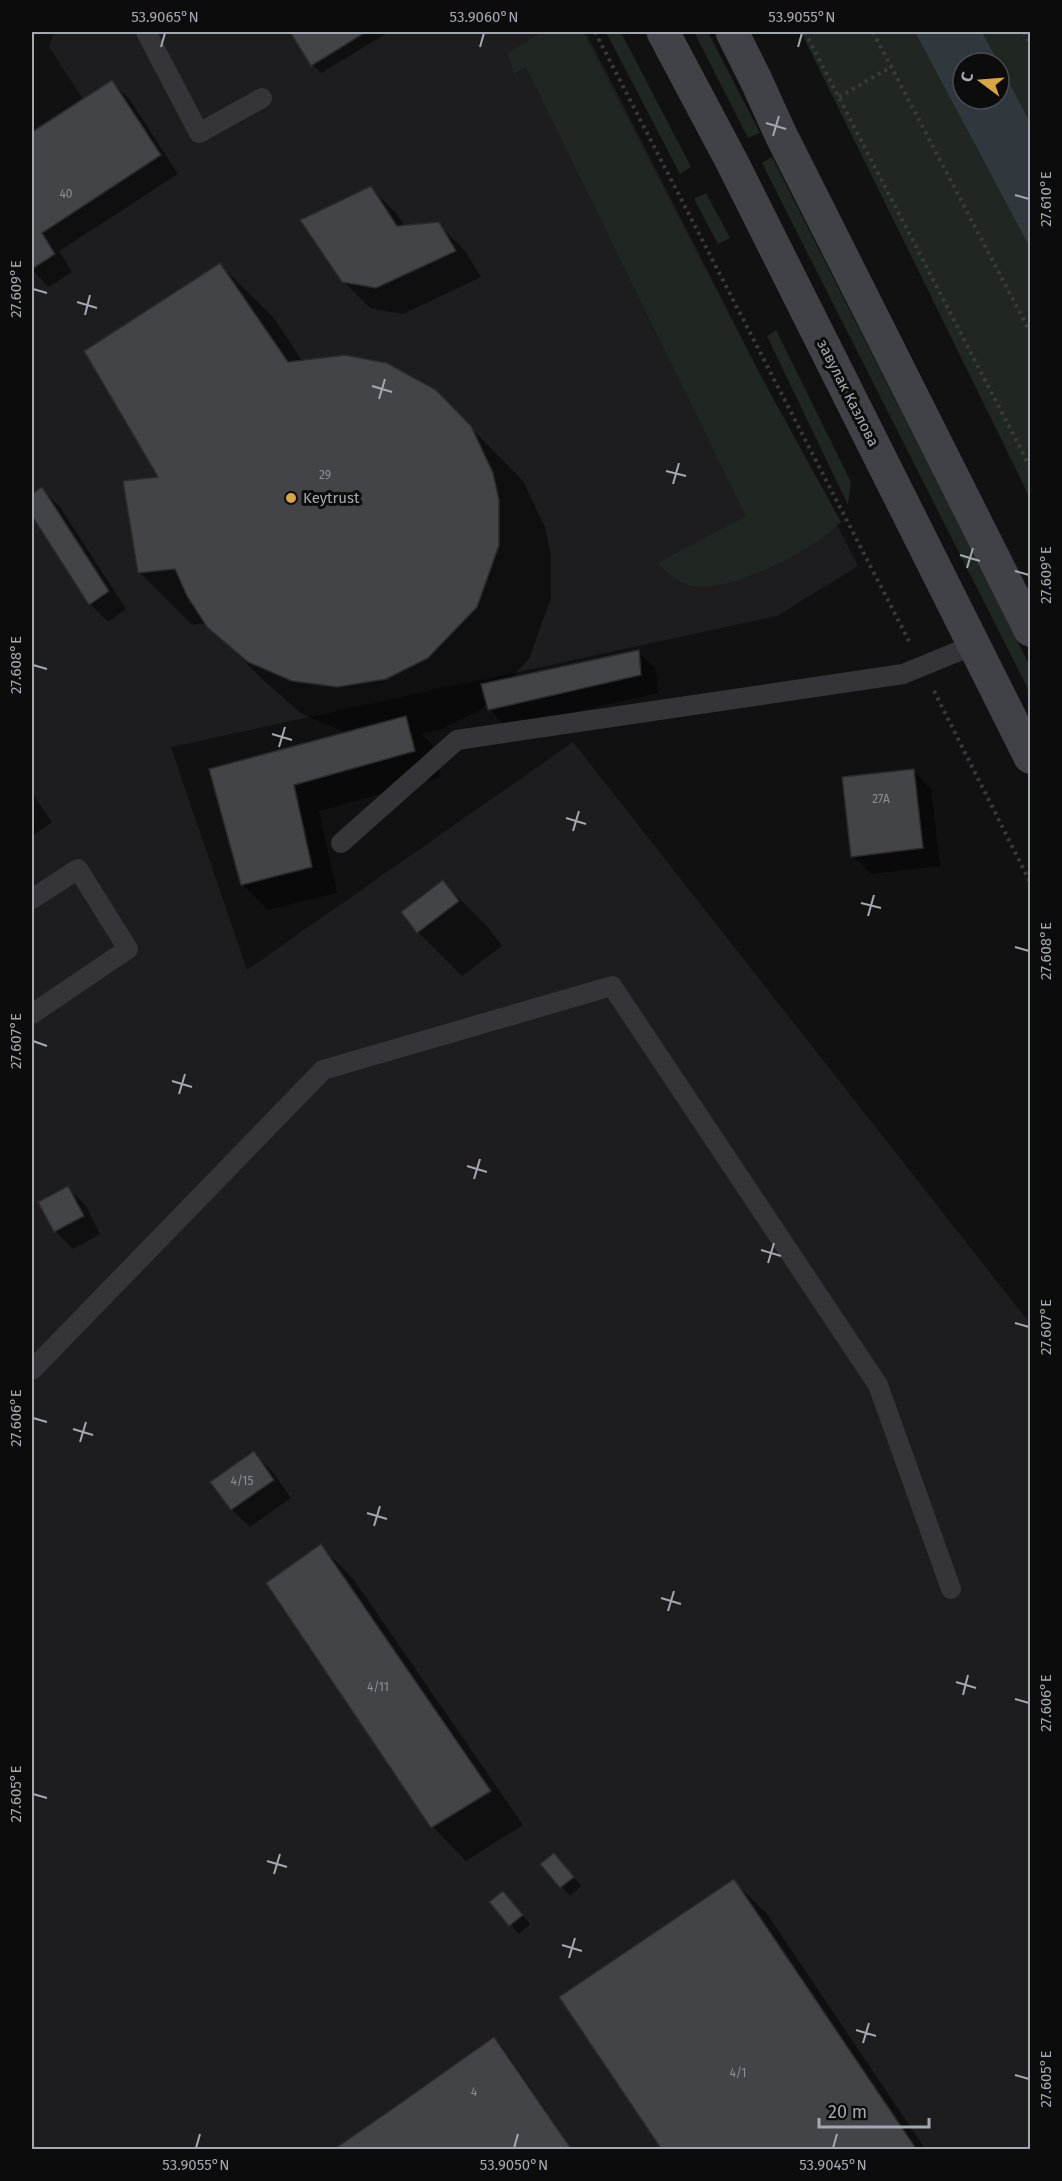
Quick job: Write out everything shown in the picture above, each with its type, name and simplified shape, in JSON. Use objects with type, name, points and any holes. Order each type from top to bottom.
[{"type":"main road","name":"завулак Казлова","points":[[663,32],[743,183],[1030,757]]},
{"type":"main road","points":[[732,32],[781,135],[1030,630]]},
{"type":"lane","points":[[146,32],[199,133],[262,98]]},
{"type":"lane","points":[[341,843],[457,740],[903,674],[974,645]]},
{"type":"lane","points":[[32,899],[78,869],[128,949],[32,1014]]},
{"type":"lane","points":[[32,1370],[323,1070],[612,986],[878,1384],[951,1589]]},
{"type":"path","points":[[595,32],[726,288],[854,530],[1030,882]]},
{"type":"path","points":[[805,32],[1030,467]]},
{"type":"path","points":[[873,32],[1030,332]]},
{"type":"path","points":[[1024,32],[1030,43]]},
{"type":"path","points":[[839,98],[891,67]]},
{"type":"shaded area","points":[[54,32],[586,32],[858,566],[777,616],[171,747],[247,970],[573,742],[1028,1321],[1030,1327],[1030,2149],[32,2150],[32,132],[83,99],[49,47]]},
{"type":"shaded area","points":[[542,32],[583,32],[757,369],[841,522],[829,533],[795,555],[755,574],[736,581],[701,587],[677,580],[658,563],[746,516],[526,67],[514,74],[508,53]]},
{"type":"shaded area","points":[[606,32],[619,32],[623,36],[691,167],[680,174]]},
{"type":"shaded area","points":[[694,32],[708,32],[760,133],[748,138]]},
{"type":"shaded area","points":[[801,32],[915,32],[951,100],[951,111],[957,111],[1030,248],[1030,498]]},
{"type":"shaded area","points":[[915,32],[982,32],[992,51],[951,51],[951,100]]},
{"type":"shaded area","points":[[982,32],[1030,32],[1030,122],[1011,86],[1011,51],[992,51]]},
{"type":"shaded area","points":[[1011,86],[1030,122],[1030,248],[957,111],[1011,111]]},
{"type":"shaded area","points":[[772,157],[1030,666],[1030,693],[762,163]]},
{"type":"shaded area","points":[[706,193],[730,238],[718,244],[694,199]]},
{"type":"shaded area","points":[[776,330],[851,482],[848,505],[767,336]]},
{"type":"building","points":[[290,32],[366,32],[311,66]]},
{"type":"building","points":[[112,80],[161,155],[42,233],[55,254],[32,269],[32,132]]},
{"type":"building","points":[[371,186],[397,226],[439,222],[456,251],[376,288],[342,282],[300,220]]},
{"type":"building","points":[[220,263],[288,362],[345,355],[387,363],[436,390],[471,426],[493,473],[499,500],[499,545],[477,607],[428,658],[386,679],[337,687],[292,681],[248,662],[207,627],[187,596],[175,569],[138,573],[123,481],[158,477],[84,351]]},
{"type":"building","points":[[42,487],[109,591],[89,605],[32,516],[32,494]]},
{"type":"building","points":[[639,650],[641,675],[488,710],[481,684]]},
{"type":"building","points":[[406,716],[415,751],[294,785],[312,867],[241,885],[209,769]]},
{"type":"building","points":[[914,769],[923,848],[851,857],[842,777]]},
{"type":"building","points":[[443,880],[459,901],[417,933],[401,912]]},
{"type":"building","points":[[68,1186],[84,1216],[54,1232],[38,1202]]},
{"type":"building","points":[[254,1451],[274,1480],[231,1510],[210,1482]]},
{"type":"building","points":[[321,1544],[491,1791],[431,1828],[266,1583]]},
{"type":"building","points":[[554,1853],[574,1877],[560,1888],[540,1864]]},
{"type":"building","points":[[734,1879],[917,2150],[662,2150],[559,1997]]},
{"type":"building","points":[[503,1891],[523,1915],[509,1926],[489,1902]]},
{"type":"building","points":[[494,2037],[572,2150],[333,2150],[405,2100]]},
{"type":"place","name":"Keytrust","points":[[291,498]]}]
